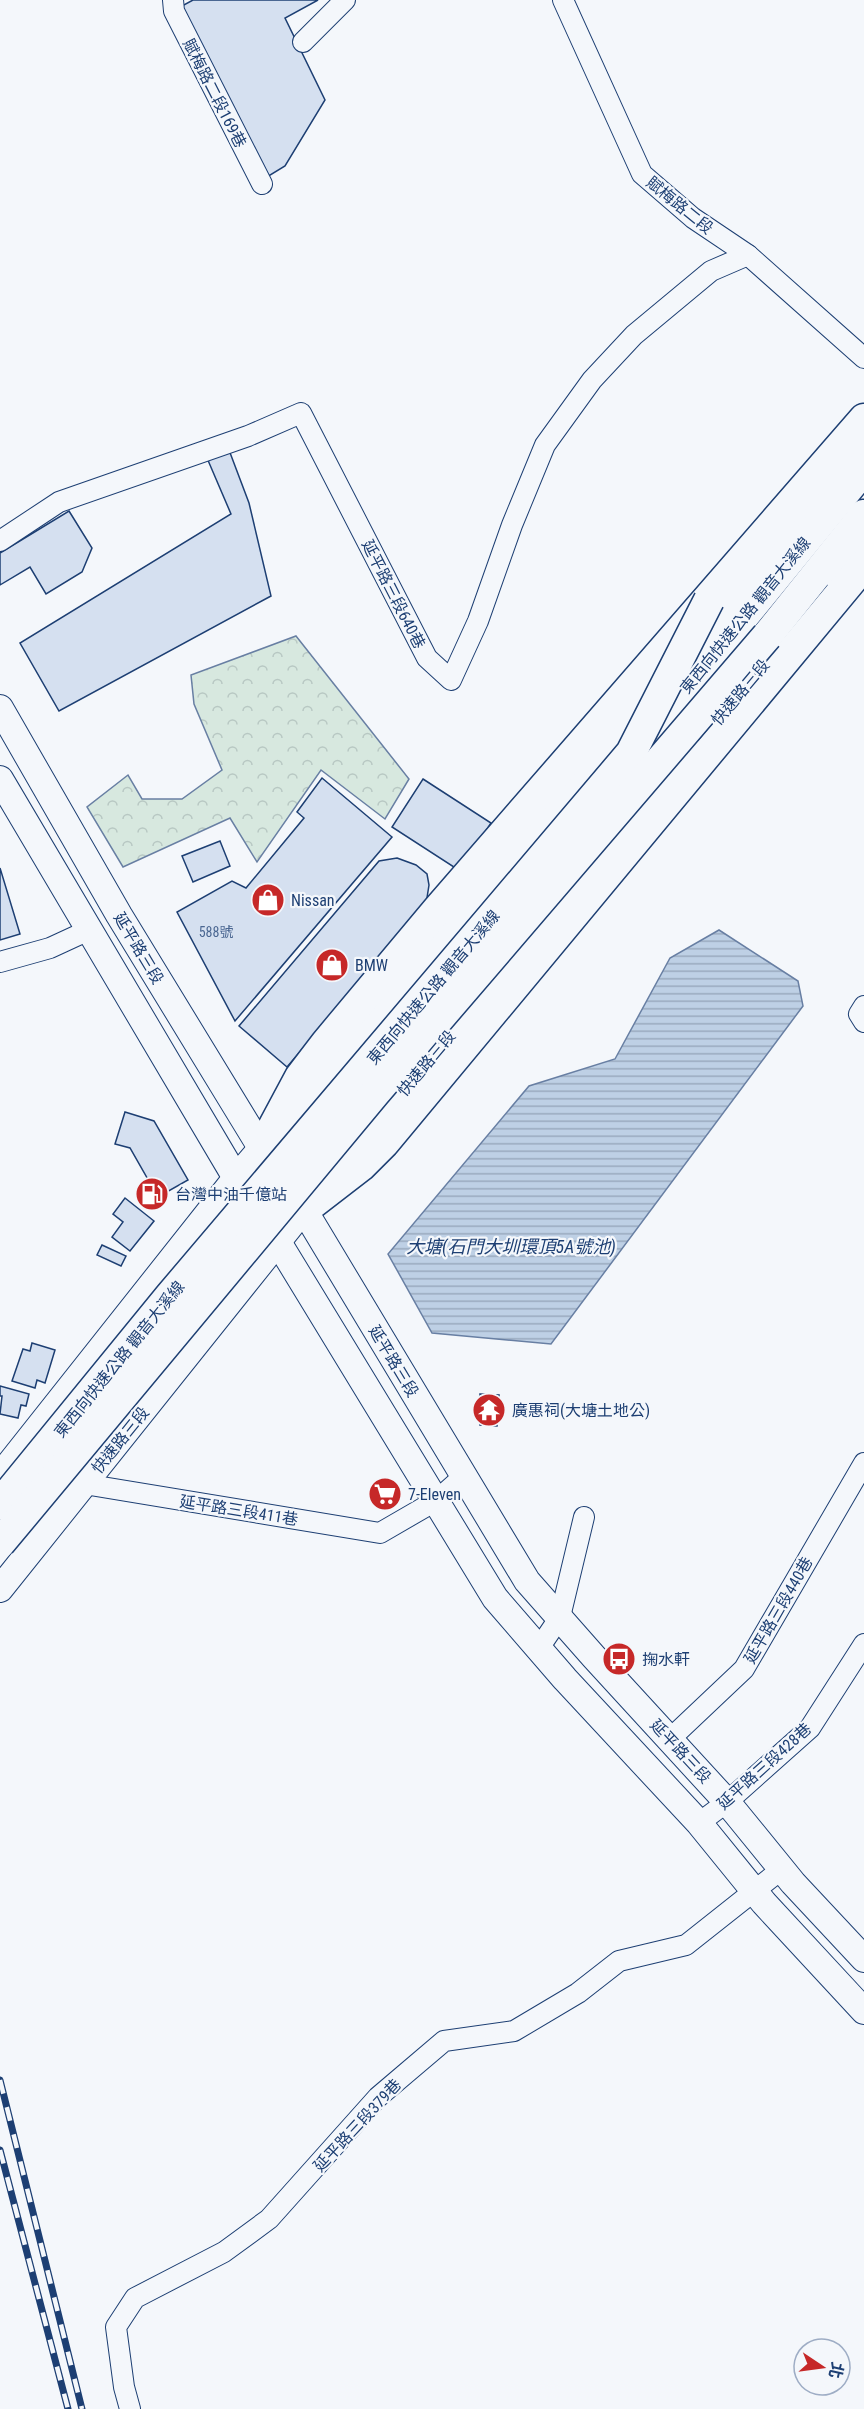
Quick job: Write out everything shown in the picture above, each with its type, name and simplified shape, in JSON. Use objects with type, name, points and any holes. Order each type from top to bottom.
[{"type":"highway","points":[[261,1150],[300,1077],[374,986],[864,419]]},
{"type":"highway","name":"東西向快速公路 觀音大溪線","points":[[0,1504],[170,1296],[631,753],[864,469]]},
{"type":"highway","name":"東西向快速公路 觀音大溪線","points":[[0,1543],[368,1102],[767,636],[864,516]]},
{"type":"highway","points":[[767,636],[864,533]]},
{"type":"highway","points":[[304,1210],[361,1166],[384,1143],[864,565]]},
{"type":"highway","points":[[631,753],[709,600]]},
{"type":"main road","points":[[3,1468],[114,1334],[236,1178],[864,443]]},
{"type":"main road","name":"快速路三段","points":[[0,1589],[342,1162],[864,546]]},
{"type":"main road","name":"延平路三段","points":[[0,708],[119,915],[261,1150],[304,1210],[527,1581],[728,1802],[782,1869],[864,1959]]},
{"type":"main road","name":"延平路三段","points":[[0,779],[236,1178],[278,1242],[495,1598],[699,1823],[755,1892],[864,2011]]},
{"type":"main road","points":[[89,930],[119,915]]},
{"type":"street","name":"賦梅路二段169巷","points":[[173,0],[174,11],[262,184]]},
{"type":"street","points":[[303,42],[345,0]]},
{"type":"street","name":"賦梅路二段","points":[[563,0],[642,174],[693,218],[748,255],[864,358]]},
{"type":"street","name":"延平路三段640巷","points":[[0,541],[59,502],[248,436],[301,412],[427,658],[451,680],[478,621],[512,525],[544,445],[592,380],[634,335],[711,271],[748,255]]},
{"type":"street","points":[[0,962],[50,948],[89,930]]},
{"type":"street","points":[[864,1006],[859,1014],[864,1022]]},
{"type":"street","points":[[114,1334],[163,1386]]},
{"type":"street","name":"延平路三段440巷","points":[[670,1739],[744,1669],[864,1463]]},
{"type":"street","name":"延平路三段411巷","points":[[3,1468],[84,1486],[380,1533],[437,1500],[464,1476]]},
{"type":"street","points":[[539,1648],[560,1617],[584,1517]]},
{"type":"street","name":"延平路三段428巷","points":[[699,1823],[728,1802],[810,1728],[864,1644]]},
{"type":"street","name":"延平路三段379巷","points":[[130,2409],[124,2387],[116,2327],[135,2298],[224,2252],[269,2220],[378,2097],[444,2041],[514,2031],[578,1993],[619,1960],[686,1945],[782,1869]]},
{"type":"green space","points":[[296,636],[409,779],[385,819],[321,770],[257,862],[230,818],[123,867],[87,807],[128,775],[142,799],[182,799],[222,770],[194,704],[191,675]]},
{"type":"water","name":"大塘(石門大圳環頂5A號池)","points":[[719,930],[798,981],[803,1006],[551,1344],[432,1333],[388,1254],[529,1086],[615,1059],[670,958]]},
{"type":"building","points":[[193,0],[318,0],[285,18],[325,100],[285,166],[267,177],[180,7]]},
{"type":"building","points":[[229,450],[249,503],[271,596],[59,711],[20,643],[231,514],[207,458]]},
{"type":"building","points":[[69,511],[92,548],[82,572],[46,594],[30,567],[0,585],[0,553]]},
{"type":"building","name":"Nissan","points":[[322,778],[392,837],[235,1021],[177,912],[232,881],[246,888],[304,818],[297,812]]},
{"type":"building","points":[[423,779],[491,823],[460,871],[392,827]]},
{"type":"building","points":[[220,841],[230,866],[193,882],[182,856]]},
{"type":"building","name":"BMW","points":[[397,858],[416,865],[427,874],[429,885],[426,904],[287,1067],[239,1026],[379,861]]},
{"type":"building","points":[[0,868],[20,934],[0,940]]},
{"type":"building","points":[[125,1112],[154,1121],[188,1180],[158,1197],[130,1148],[115,1144]]},
{"type":"building","points":[[125,1198],[154,1221],[130,1251],[112,1237],[123,1222],[113,1214]]},
{"type":"building","points":[[102,1245],[126,1256],[121,1266],[97,1255]]},
{"type":"building","points":[[32,1343],[55,1350],[45,1383],[37,1380],[35,1388],[12,1381],[23,1349],[30,1351]]},
{"type":"building","points":[[0,1386],[29,1394],[26,1406],[21,1405],[18,1418],[0,1414],[2,1396],[0,1396]]},
{"type":"building","name":"廣惠祠(大塘土地公)","points":[[480,1394],[499,1395],[497,1426],[480,1425]]},
{"type":"railway","points":[[0,2080],[82,2409]]},
{"type":"railway","points":[[0,2150],[68,2409]]},
{"type":"place","name":"Nissan","points":[[268,900]]},
{"type":"place","name":"BMW","points":[[332,965]]},
{"type":"place","name":"台灣中油千億站","points":[[152,1194]]},
{"type":"place","name":"廣惠祠(大塘土地公)","points":[[489,1410]]},
{"type":"place","name":"7-Eleven","points":[[385,1494]]},
{"type":"place","name":"掬水軒","points":[[619,1659]]}]
